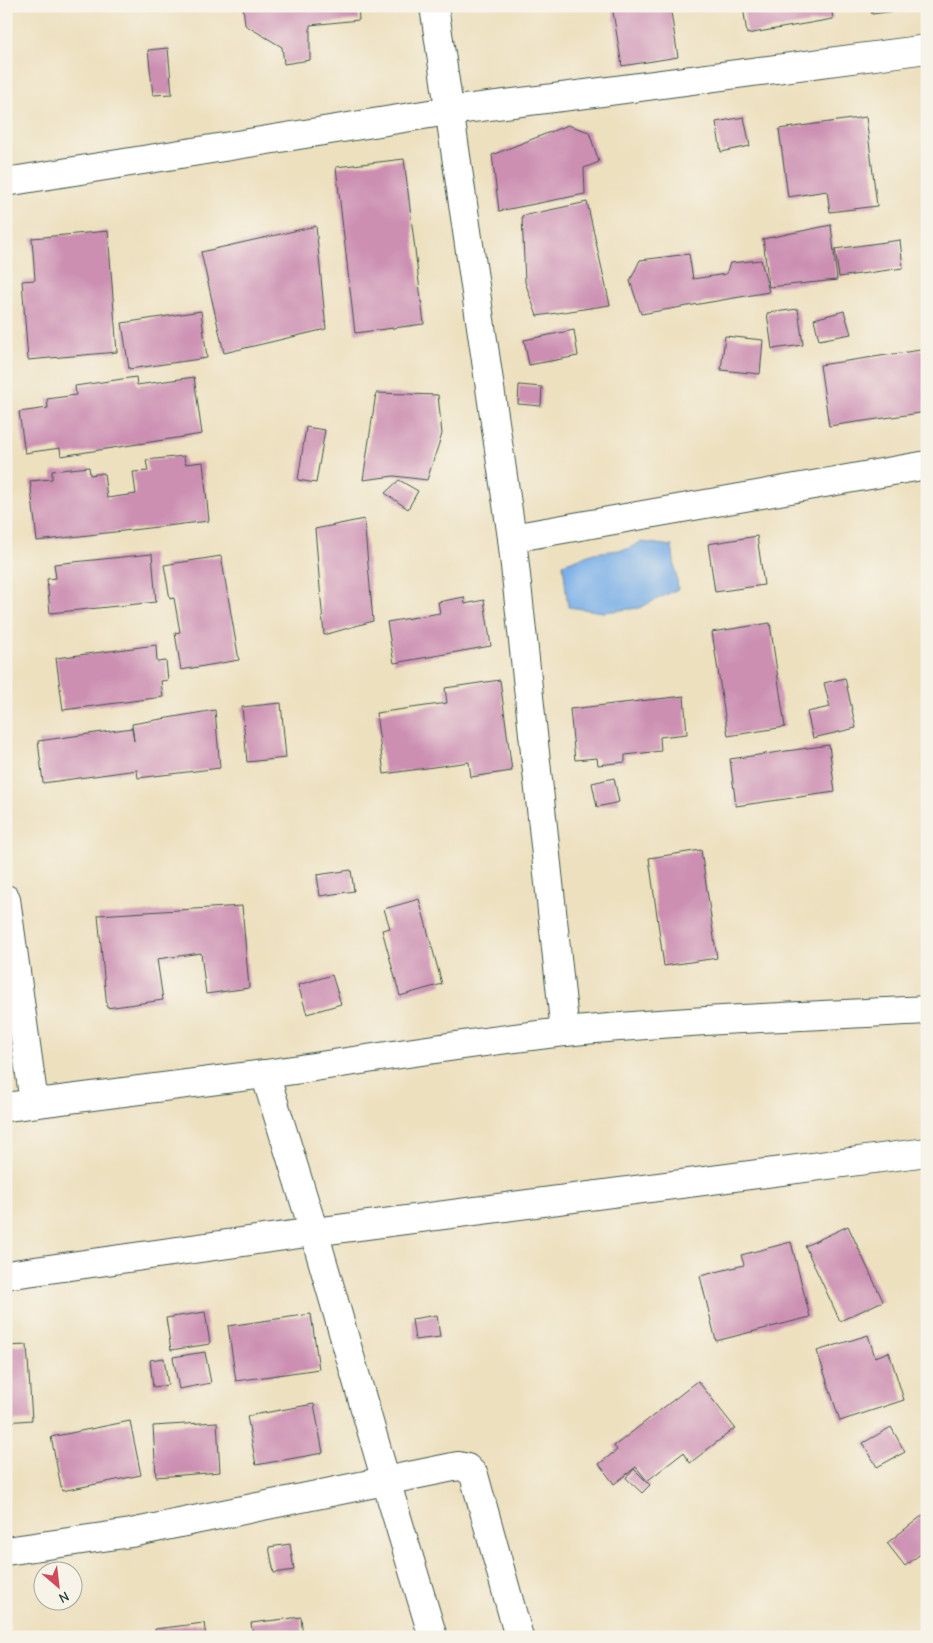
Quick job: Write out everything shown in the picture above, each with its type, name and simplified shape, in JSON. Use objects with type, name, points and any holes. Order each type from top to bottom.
[{"type":"street","points":[[434,6],[512,538],[565,1032]]},
{"type":"street","points":[[6,182],[448,110],[594,93],[927,49]]},
{"type":"street","points":[[512,538],[927,465]]},
{"type":"street","points":[[6,899],[34,1103]]},
{"type":"street","points":[[6,1107],[265,1074],[565,1032],[762,1017],[927,1010]]},
{"type":"street","points":[[265,1074],[314,1232],[433,1637]]},
{"type":"street","points":[[6,1275],[314,1232],[927,1152]]},
{"type":"street","points":[[6,1551],[131,1533],[458,1466],[467,1468],[474,1475],[519,1637]]},
{"type":"water","points":[[641,542],[672,546],[678,589],[639,608],[603,612],[568,607],[563,564],[594,553],[627,549]]},
{"type":"building","points":[[243,6],[358,6],[359,20],[310,25],[310,60],[284,64],[282,47],[245,25]]},
{"type":"building","points":[[612,6],[670,6],[678,57],[622,66]]},
{"type":"building","points":[[743,6],[831,6],[833,19],[747,34]]},
{"type":"building","points":[[871,6],[925,6],[925,7],[872,14]]},
{"type":"building","points":[[168,48],[172,94],[153,95],[148,50]]},
{"type":"building","points":[[744,117],[750,146],[721,152],[716,122]]},
{"type":"building","points":[[866,117],[877,206],[830,212],[827,191],[788,197],[779,129]]},
{"type":"building","points":[[568,125],[589,132],[599,162],[584,168],[585,194],[499,211],[492,155]]},
{"type":"building","points":[[404,159],[424,324],[355,333],[336,167]]},
{"type":"building","points":[[587,202],[610,305],[537,316],[525,282],[522,216]]},
{"type":"building","points":[[831,225],[837,280],[769,287],[763,239]]},
{"type":"building","points":[[316,226],[326,329],[224,353],[201,252]]},
{"type":"building","points":[[108,231],[117,352],[28,360],[22,281],[35,280],[32,238]]},
{"type":"building","points":[[900,240],[903,268],[839,277],[835,249]]},
{"type":"building","points":[[689,254],[693,279],[726,274],[730,263],[761,260],[769,292],[641,314],[630,281],[640,260]]},
{"type":"building","points":[[798,309],[803,345],[772,349],[767,313]]},
{"type":"building","points":[[201,311],[207,358],[129,369],[122,323]]},
{"type":"building","points":[[844,311],[851,334],[819,340],[814,319]]},
{"type":"building","points":[[574,330],[578,356],[529,365],[524,340]]},
{"type":"building","points":[[725,336],[763,340],[760,374],[721,370]]},
{"type":"building","points":[[927,349],[927,412],[829,426],[820,365]]},
{"type":"building","points":[[136,377],[137,385],[194,377],[202,434],[61,456],[60,448],[25,453],[19,412],[48,408],[47,399],[76,395],[75,386]]},
{"type":"building","points":[[519,385],[542,387],[541,406],[518,404]]},
{"type":"building","points":[[376,393],[438,395],[442,434],[427,480],[394,476],[363,480]]},
{"type":"building","points":[[306,427],[325,430],[316,483],[298,480]]},
{"type":"building","points":[[184,456],[185,464],[203,462],[209,521],[37,541],[30,481],[52,479],[52,471],[89,467],[90,475],[104,473],[107,498],[136,494],[133,472],[148,471],[146,460]]},
{"type":"building","points":[[399,480],[418,491],[408,509],[385,493]]},
{"type":"building","points":[[364,519],[373,621],[324,635],[315,529]]},
{"type":"building","points":[[757,536],[764,585],[715,592],[708,544]]},
{"type":"building","points":[[152,554],[156,602],[50,613],[47,579],[56,578],[54,564]]},
{"type":"building","points":[[221,556],[239,660],[181,670],[175,633],[180,632],[174,598],[170,599],[164,565]]},
{"type":"building","points":[[464,597],[465,604],[484,600],[491,646],[394,663],[387,622],[440,613],[438,602]]},
{"type":"building","points":[[770,623],[785,727],[728,736],[712,632]]},
{"type":"building","points":[[156,645],[157,662],[166,661],[168,680],[161,681],[163,697],[63,710],[56,658]]},
{"type":"building","points":[[845,678],[856,728],[813,738],[807,712],[830,707],[824,683]]},
{"type":"building","points":[[500,680],[512,771],[471,777],[469,762],[384,774],[376,713],[447,703],[445,688]]},
{"type":"building","points":[[684,696],[687,734],[660,737],[661,751],[625,755],[625,762],[598,765],[597,758],[575,760],[570,709]]},
{"type":"building","points":[[281,703],[286,758],[247,762],[242,707]]},
{"type":"building","points":[[215,710],[220,768],[138,778],[137,770],[43,783],[38,741],[132,728],[134,741],[132,724]]},
{"type":"building","points":[[829,745],[835,792],[736,806],[730,759]]},
{"type":"building","points":[[614,778],[619,802],[597,807],[592,783]]},
{"type":"building","points":[[701,850],[717,958],[664,966],[649,858]]},
{"type":"building","points":[[351,870],[354,891],[320,896],[317,875]]},
{"type":"building","points":[[419,899],[442,984],[400,996],[382,930],[390,928],[384,909]]},
{"type":"building","points":[[242,906],[249,988],[206,994],[201,953],[157,959],[163,1000],[107,1008],[98,915]]},
{"type":"building","points":[[332,975],[341,1004],[307,1014],[298,985]]},
{"type":"building","points":[[6,986],[16,1034],[6,1035]]},
{"type":"building","points":[[848,1226],[883,1301],[840,1321],[805,1246]]},
{"type":"building","points":[[791,1242],[810,1317],[716,1341],[700,1276],[744,1265],[741,1255]]},
{"type":"building","points":[[205,1312],[210,1344],[171,1350],[166,1318]]},
{"type":"building","points":[[311,1314],[319,1369],[236,1381],[228,1326]]},
{"type":"building","points":[[437,1315],[440,1337],[415,1340],[412,1319]]},
{"type":"building","points":[[868,1335],[875,1357],[889,1352],[904,1400],[840,1421],[817,1351]]},
{"type":"building","points":[[27,1345],[32,1420],[6,1422],[6,1346]]},
{"type":"building","points":[[205,1352],[211,1383],[179,1389],[173,1357]]},
{"type":"building","points":[[164,1358],[168,1385],[153,1387],[150,1360]]},
{"type":"building","points":[[698,1381],[735,1428],[690,1463],[683,1453],[647,1481],[636,1467],[614,1484],[599,1464],[617,1450],[614,1446]]},
{"type":"building","points":[[314,1404],[323,1453],[256,1465],[247,1416]]},
{"type":"building","points":[[130,1421],[141,1475],[62,1491],[51,1437]]},
{"type":"building","points":[[217,1422],[220,1472],[156,1477],[153,1426]]},
{"type":"building","points":[[891,1427],[905,1452],[877,1467],[863,1443]]},
{"type":"building","points":[[634,1469],[650,1485],[642,1493],[626,1478]]},
{"type":"building","points":[[927,1512],[927,1549],[905,1566],[887,1543]]},
{"type":"building","points":[[290,1544],[294,1570],[274,1573],[269,1547]]},
{"type":"building","points":[[301,1617],[303,1637],[253,1637],[251,1623]]},
{"type":"building","points":[[204,1623],[206,1637],[155,1637],[155,1629]]},
{"type":"building","points":[[109,1632],[109,1637],[77,1637],[77,1636]]}]
